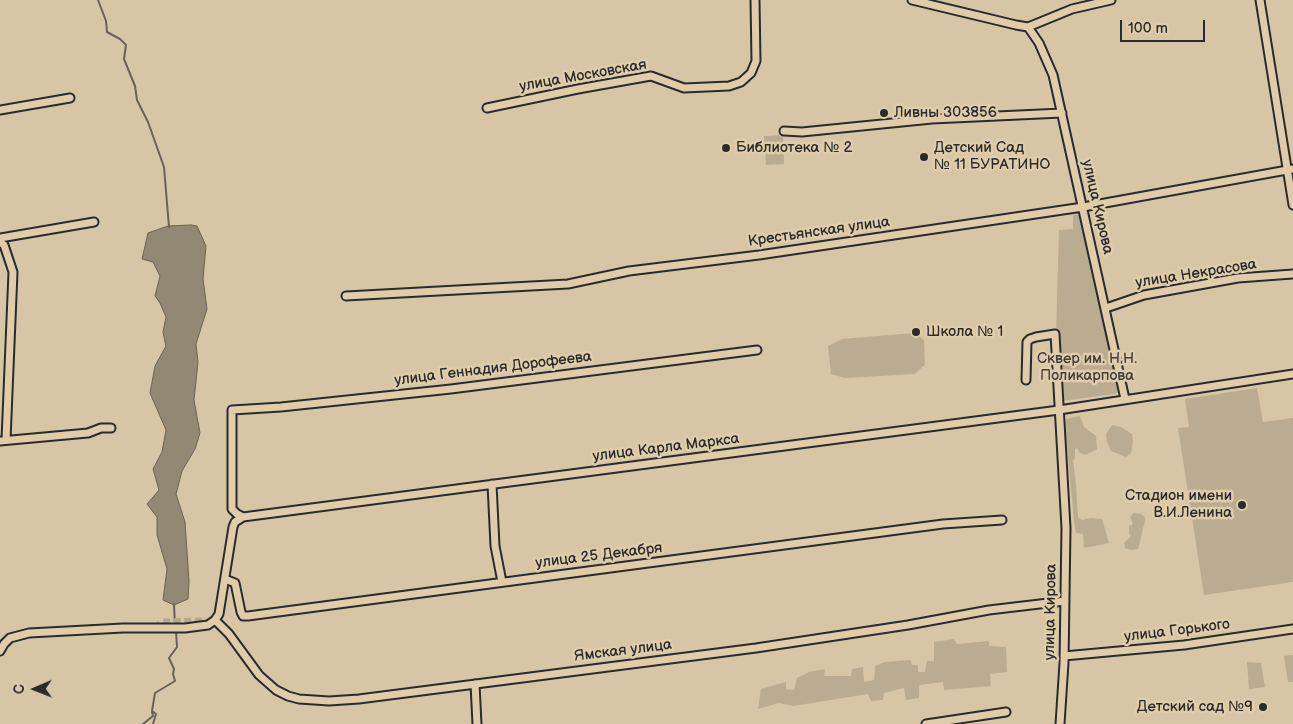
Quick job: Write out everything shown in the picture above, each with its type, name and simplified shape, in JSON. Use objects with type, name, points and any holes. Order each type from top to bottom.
[{"type":"street","name":"улица Московская","points":[[487,108],[652,76],[684,88],[729,86],[742,82],[751,72],[756,61],[755,0]]},
{"type":"street","points":[[912,0],[1028,27],[1072,9],[1111,0]]},
{"type":"street","points":[[1260,0],[1290,169],[1293,205]]},
{"type":"street","name":"улица Кирова","points":[[1028,27],[1039,43],[1053,75],[1126,399]]},
{"type":"street","points":[[0,110],[70,98]]},
{"type":"street","points":[[784,131],[802,132],[932,119],[1062,113]]},
{"type":"street","name":"Крестьянская улица","points":[[346,296],[568,284],[629,271],[759,255],[1083,207],[1290,169]]},
{"type":"street","points":[[0,238],[94,222]]},
{"type":"street","points":[[0,242],[4,245],[13,272],[3,440],[88,433],[95,432],[100,428],[111,428]]},
{"type":"street","name":"улица Некрасова","points":[[1106,308],[1144,295],[1238,278],[1293,274]]},
{"type":"street","name":"улица Кирова","points":[[1026,380],[1027,342],[1036,337],[1055,334],[1066,519],[1064,656],[1060,724]]},
{"type":"street","name":"улица Геннадия Дорофеева","points":[[243,517],[232,509],[232,410],[281,408],[451,390],[757,350]]},
{"type":"street","name":"улица Карла Маркса","points":[[243,517],[1059,410],[1293,374]]},
{"type":"street","points":[[492,484],[496,546],[502,582]]},
{"type":"street","points":[[0,652],[8,639],[24,634],[123,628],[146,628],[148,632],[206,629],[215,620],[220,606],[233,527],[235,522],[243,517]]},
{"type":"street","name":"улица 25 Декабря","points":[[225,579],[234,583],[240,612],[245,616],[943,524],[1002,520]]},
{"type":"street","name":"Ямская улица","points":[[215,620],[259,675],[276,690],[300,699],[329,701],[359,699],[756,648],[908,625],[989,610],[1065,601]]},
{"type":"street","name":"улица Горького","points":[[1064,656],[1184,645],[1293,628]]},
{"type":"street","points":[[475,684],[476,724]]},
{"type":"street","points":[[926,724],[1006,712]]},
{"type":"green space","points":[[783,135],[784,164],[766,165],[764,136]]},
{"type":"green space","name":"Сквер им. Н.Н. Поликарпова","points":[[1081,214],[1120,386],[1119,392],[1114,394],[1061,401],[1056,334],[1059,230],[1073,229],[1073,215]]},
{"type":"green space","points":[[914,333],[924,340],[925,365],[914,374],[845,378],[831,374],[828,346],[842,339]]},
{"type":"green space","name":"Стадион имени В.И.Ленина","points":[[1257,388],[1263,422],[1293,418],[1293,582],[1204,595],[1178,428],[1189,427],[1185,399]]},
{"type":"green space","points":[[1080,416],[1084,427],[1096,436],[1097,449],[1086,455],[1080,453],[1077,448],[1075,449],[1075,459],[1073,460],[1078,517],[1082,520],[1091,518],[1102,519],[1109,543],[1084,548],[1083,534],[1076,533],[1074,521],[1065,426],[1066,419]]},
{"type":"green space","points":[[1112,425],[1121,427],[1132,434],[1131,453],[1126,457],[1111,451],[1107,442],[1106,434]]},
{"type":"green space","points":[[1134,513],[1141,514],[1145,517],[1145,521],[1138,549],[1131,550],[1125,548],[1124,543],[1131,536],[1129,526],[1133,524],[1130,517]]},
{"type":"green space","points":[[954,639],[957,644],[989,641],[989,646],[1006,647],[1007,672],[990,674],[991,686],[944,690],[943,682],[919,685],[919,698],[906,700],[904,688],[884,693],[883,700],[871,701],[868,694],[793,706],[779,703],[758,709],[761,689],[786,682],[786,689],[794,690],[797,678],[809,672],[825,669],[824,676],[851,676],[852,669],[863,667],[864,682],[874,680],[875,666],[885,662],[911,660],[912,665],[918,665],[918,672],[925,672],[927,661],[934,661],[934,642]]},
{"type":"green space","points":[[1293,655],[1293,682],[1288,682],[1284,656]]},
{"type":"green space","points":[[1247,662],[1261,663],[1265,687],[1249,689]]},
{"type":"shaded area","points":[[168,226],[197,226],[206,246],[203,279],[207,309],[196,344],[198,362],[194,400],[200,433],[195,449],[182,471],[176,494],[185,522],[189,581],[188,599],[174,605],[163,600],[167,569],[157,535],[157,517],[147,504],[159,490],[153,469],[162,452],[166,430],[150,393],[155,366],[166,346],[163,332],[166,317],[155,296],[160,276],[153,262],[142,259],[148,233]]},
{"type":"waterway","points":[[98,0],[106,21],[107,32],[120,39],[126,45],[124,59],[135,86],[137,100],[148,122],[164,167],[169,227]]},
{"type":"waterway","points":[[174,604],[175,626]]},
{"type":"waterway","points":[[153,724],[156,714],[152,711],[155,693],[175,681],[174,669],[169,658],[177,647],[176,631]]},
{"type":"waterway","points":[[143,724],[153,716],[152,712]]},
{"type":"tunnel","points":[[155,628],[162,622],[200,621],[211,623]]},
{"type":"place","name":"Ливны 303856","points":[[884,113]]},
{"type":"place","name":"Библиотека № 2","points":[[726,148]]},
{"type":"place","name":"Детский Сад № 11 БУРАТИНО","points":[[924,157]]},
{"type":"place","name":"Школа № 1","points":[[916,332]]},
{"type":"place","name":"Стадион имени В.И.Ленина","points":[[1242,505]]},
{"type":"place","name":"Детский сад №9","points":[[1263,707]]}]
